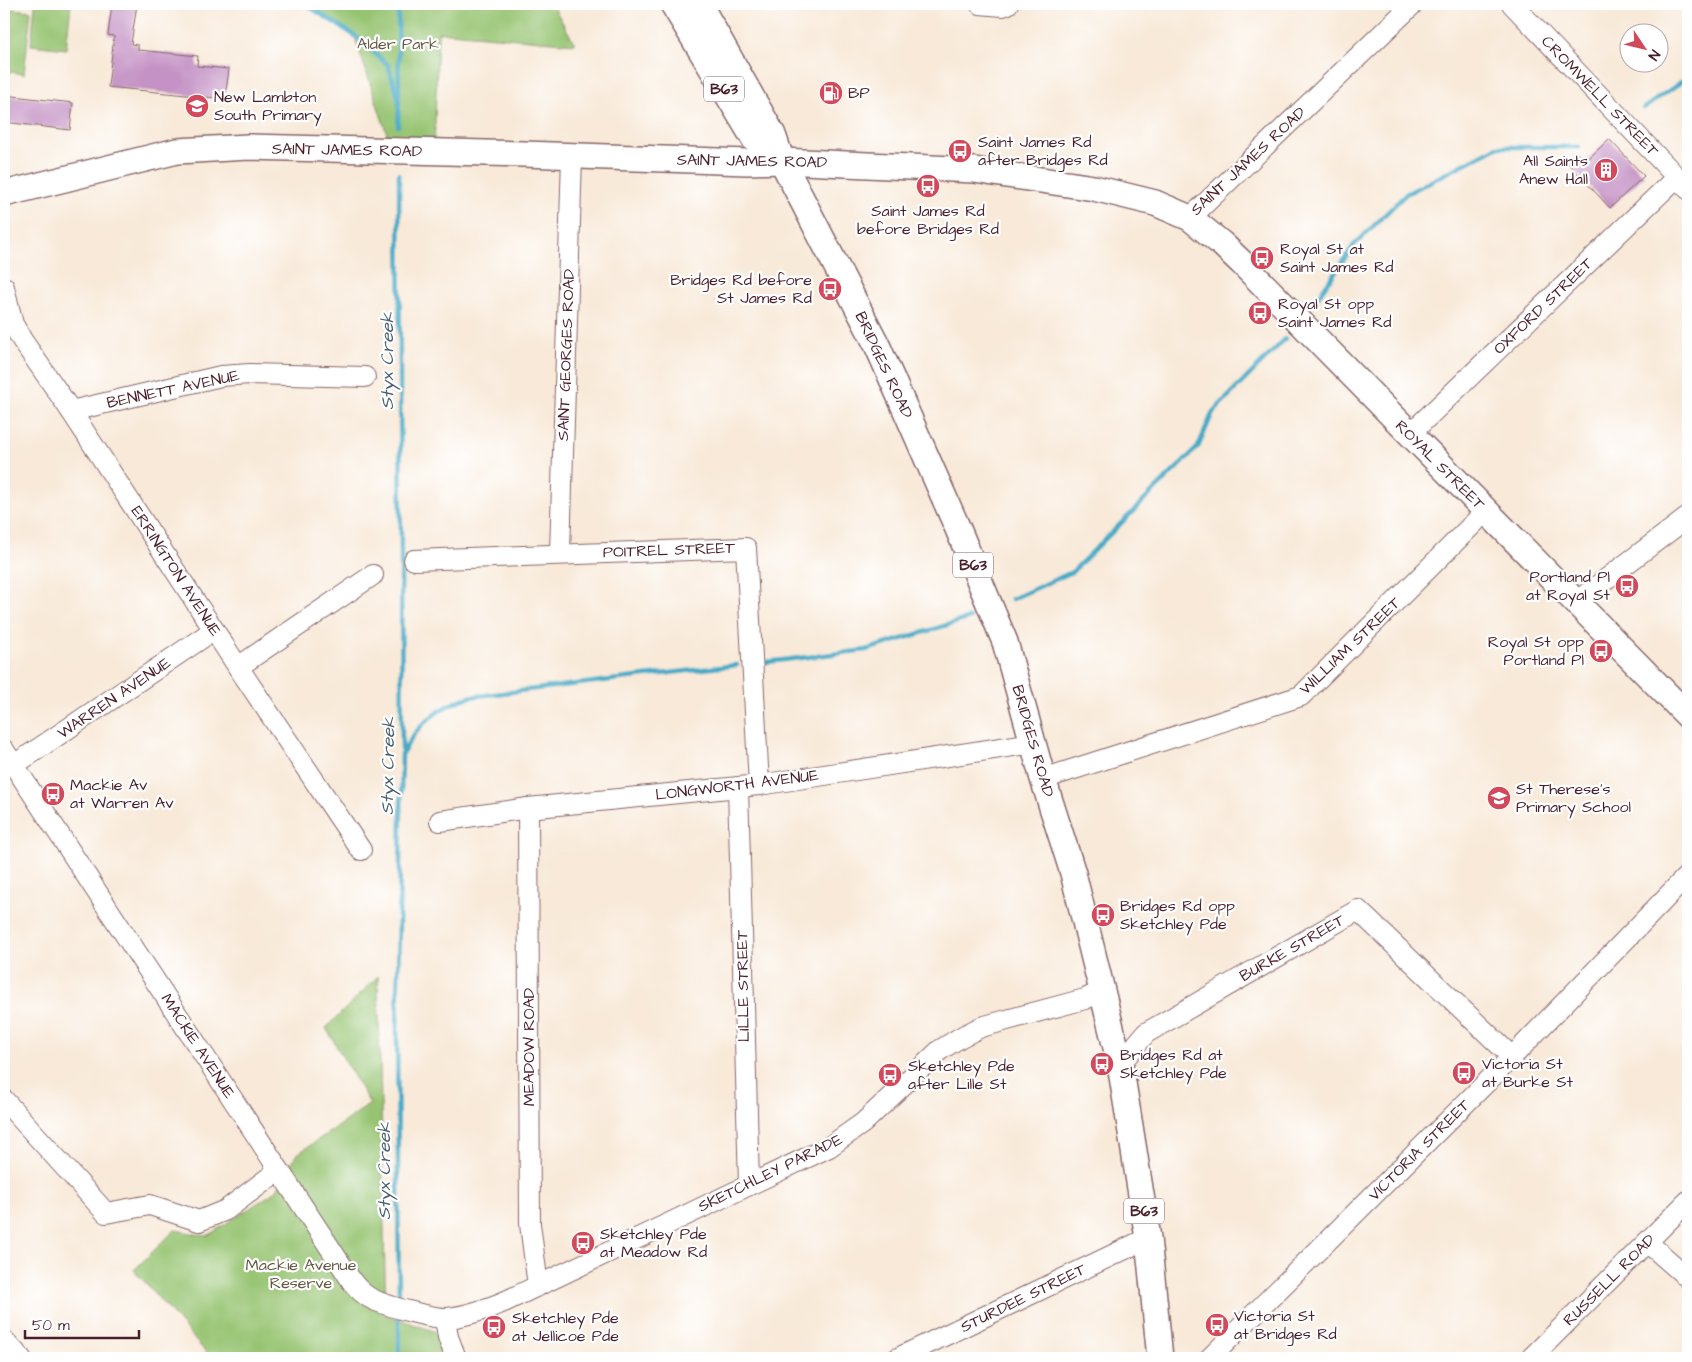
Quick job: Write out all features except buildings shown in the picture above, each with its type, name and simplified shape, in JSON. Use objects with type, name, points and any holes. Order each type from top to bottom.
[{"type":"main road","name":"BRIDGES ROAD","points":[[686,5],[755,140],[782,161],[877,345],[1005,642],[1043,779],[1074,873],[1120,1064],[1148,1238],[1160,1358]]},
{"type":"main road","name":"SAINT JAMES ROAD","points":[[4,194],[177,151],[248,147],[747,162],[782,161],[944,168],[1000,173],[1094,188],[1155,203],[1190,218]]},
{"type":"main road","name":"ROYAL STREET","points":[[1190,218],[1241,262],[1688,716]]},
{"type":"street","points":[[980,4],[1003,6],[1008,4]]},
{"type":"street","name":"SAINT JAMES ROAD","points":[[1190,218],[1413,4]]},
{"type":"street","name":"CROMWELL STREET","points":[[1512,4],[1683,183]]},
{"type":"street","name":"SAINT GEORGES ROAD","points":[[560,554],[572,156]]},
{"type":"street","name":"OXFORD STREET","points":[[1410,434],[1683,183]]},
{"type":"street","name":"ERRINGTON AVENUE","points":[[4,287],[13,324],[22,340],[72,411],[238,667],[362,850]]},
{"type":"street","name":"BENNETT AVENUE","points":[[72,411],[221,376],[250,374],[364,377]]},
{"type":"street","name":"WILLIAM STREET","points":[[1043,779],[1301,696],[1486,511]]},
{"type":"street","points":[[1576,602],[1688,517]]},
{"type":"street","name":"POITREL STREET","points":[[414,560],[746,548],[759,785]]},
{"type":"street","points":[[238,667],[373,575]]},
{"type":"street","name":"WARREN AVENUE","points":[[9,757],[214,630]]},
{"type":"street","name":"LONGWORTH AVENUE","points":[[440,821],[528,808],[759,785],[1033,743]]},
{"type":"street","name":"MACKIE AVENUE","points":[[9,757],[358,1289],[367,1297],[378,1302],[417,1312]]},
{"type":"street","name":"LILLE STREET","points":[[738,787],[748,1185]]},
{"type":"street","name":"MEADOW ROAD","points":[[528,808],[530,1224],[538,1286]]},
{"type":"street","name":"VICTORIA STREET","points":[[1210,1358],[1512,1056],[1688,875]]},
{"type":"street","name":"BURKE STREET","points":[[1120,1064],[1146,1034],[1358,910],[1512,1056]]},
{"type":"street","name":"SKETCHLEY PARADE","points":[[417,1312],[445,1318],[487,1310],[829,1147],[847,1136],[881,1108],[940,1050],[960,1037],[981,1027],[1085,998],[1102,991]]},
{"type":"street","points":[[1112,1028],[1146,1034]]},
{"type":"street","points":[[4,1100],[106,1213],[150,1204],[199,1221],[226,1210],[279,1170]]},
{"type":"street","name":"RUSSELL ROAD","points":[[1531,1358],[1688,1201]]},
{"type":"street","name":"STURDEE STREET","points":[[898,1358],[1148,1238]]},
{"type":"street","points":[[1647,1242],[1688,1278]]},
{"type":"street","points":[[445,1318],[448,1337],[456,1358]]},
{"type":"street","points":[[4,1340],[21,1358]]},
{"type":"green space","points":[[35,4],[71,4],[66,49],[31,45]]},
{"type":"green space","name":"Alder Park","points":[[305,4],[552,4],[575,44],[438,32],[434,152],[393,152],[354,35]]},
{"type":"green space","points":[[4,8],[31,11],[24,74],[4,71]]},
{"type":"green space","name":"Mackie Avenue Reserve","points":[[378,976],[386,1315],[434,1331],[445,1358],[211,1358],[134,1270],[175,1230],[207,1236],[276,1191],[296,1155],[370,1104],[326,1028]]},
{"type":"waterway","name":"Styx Creek","points":[[305,4],[354,35],[388,65],[399,100],[398,126]]},
{"type":"waterway","points":[[398,4],[399,95]]},
{"type":"waterway","points":[[1644,108],[1688,77]]},
{"type":"waterway","points":[[1313,304],[1354,245],[1406,194],[1497,147],[1579,147]]},
{"type":"waterway","name":"Styx Creek","points":[[399,174],[402,753],[397,1032],[399,1303]]},
{"type":"waterway","points":[[1012,599],[1072,572],[1198,447],[1213,412],[1285,339]]},
{"type":"waterway","points":[[767,662],[866,650],[970,618]]},
{"type":"waterway","points":[[403,753],[408,743],[430,718],[448,706],[469,697],[737,665]]},
{"type":"waterway","name":"Styx Creek","points":[[399,1313],[399,1358]]},
{"type":"place","name":"BP","points":[[831,93]]},
{"type":"place","name":"New Lambton South Primary","points":[[197,106]]},
{"type":"place","name":"Saint James Rd after Bridges Rd","points":[[960,151]]},
{"type":"place","name":"All Saints Anew Hall","points":[[1606,170]]},
{"type":"place","name":"Saint James Rd before Bridges Rd","points":[[928,186]]},
{"type":"place","name":"Royal St at Saint James Rd","points":[[1262,258]]},
{"type":"place","name":"Bridges Rd before St James Rd","points":[[830,289]]},
{"type":"place","name":"Royal St opp Saint James Rd","points":[[1260,313]]},
{"type":"place","name":"Portland Pl at Royal St","points":[[1627,586]]},
{"type":"place","name":"Royal St opp Portland Pl","points":[[1601,651]]},
{"type":"place","name":"Mackie Av at Warren Av","points":[[53,794]]},
{"type":"place","name":"St Therese's Primary School","points":[[1499,798]]},
{"type":"place","name":"Bridges Rd opp Sketchley Pde","points":[[1103,915]]},
{"type":"place","name":"Bridges Rd at Sketchley Pde","points":[[1102,1064]]},
{"type":"place","name":"Victoria St at Burke St","points":[[1464,1073]]},
{"type":"place","name":"Sketchley Pde after Lille St","points":[[890,1075]]},
{"type":"place","name":"Sketchley Pde at Meadow Rd","points":[[583,1243]]},
{"type":"place","name":"Victoria St at Bridges Rd","points":[[1217,1325]]},
{"type":"place","name":"Sketchley Pde at Jellicoe Pde","points":[[494,1327]]}]
